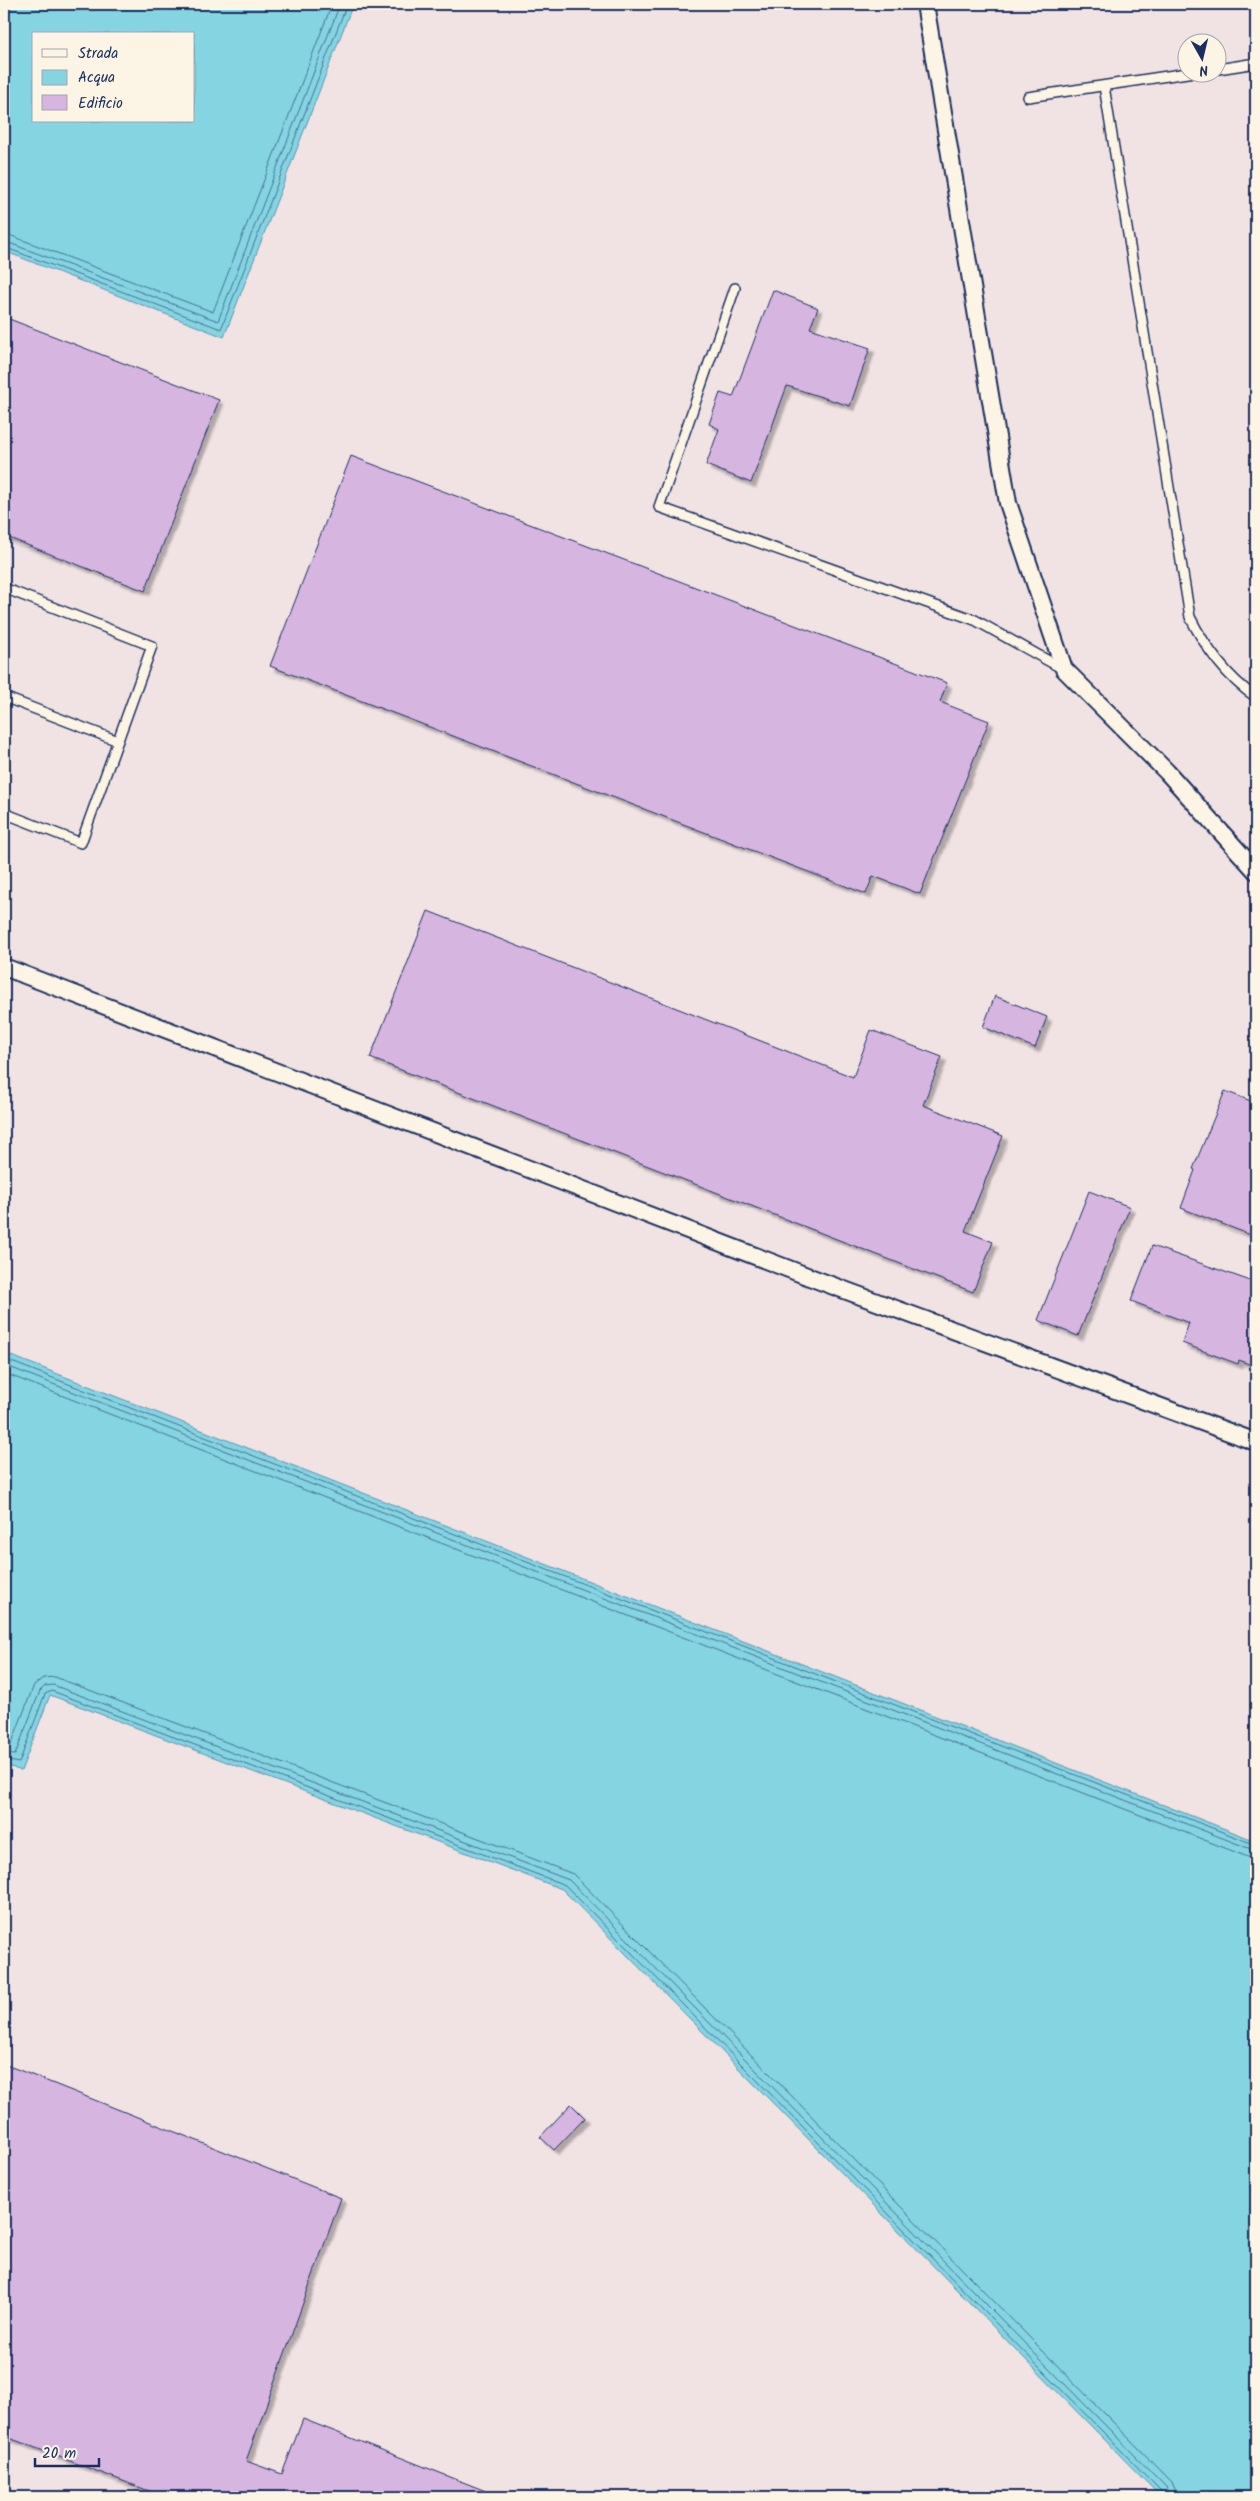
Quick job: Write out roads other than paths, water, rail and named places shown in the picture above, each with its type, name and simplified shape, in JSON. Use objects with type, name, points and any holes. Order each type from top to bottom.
[{"type":"street","points":[[925,4],[1008,503],[1064,669],[1167,772],[1256,871]]},
{"type":"street","points":[[4,967],[810,1277],[1256,1442]]},
{"type":"lane","points":[[1228,67],[1256,63]]},
{"type":"lane","points":[[1028,97],[1178,74]]},
{"type":"lane","points":[[1104,86],[1190,617],[1199,635],[1216,658],[1237,683],[1256,697]]},
{"type":"lane","points":[[736,288],[659,507],[975,620],[1064,669]]},
{"type":"lane","points":[[4,588],[152,646],[80,843],[4,813]]},
{"type":"lane","points":[[4,697],[118,741]]},
{"type":"water","points":[[4,4],[353,4],[224,337],[4,251]]},
{"type":"water","points":[[4,1353],[1256,1841],[1256,2497],[1161,2497],[562,1889],[50,1695],[21,1771],[4,1764]]}]
